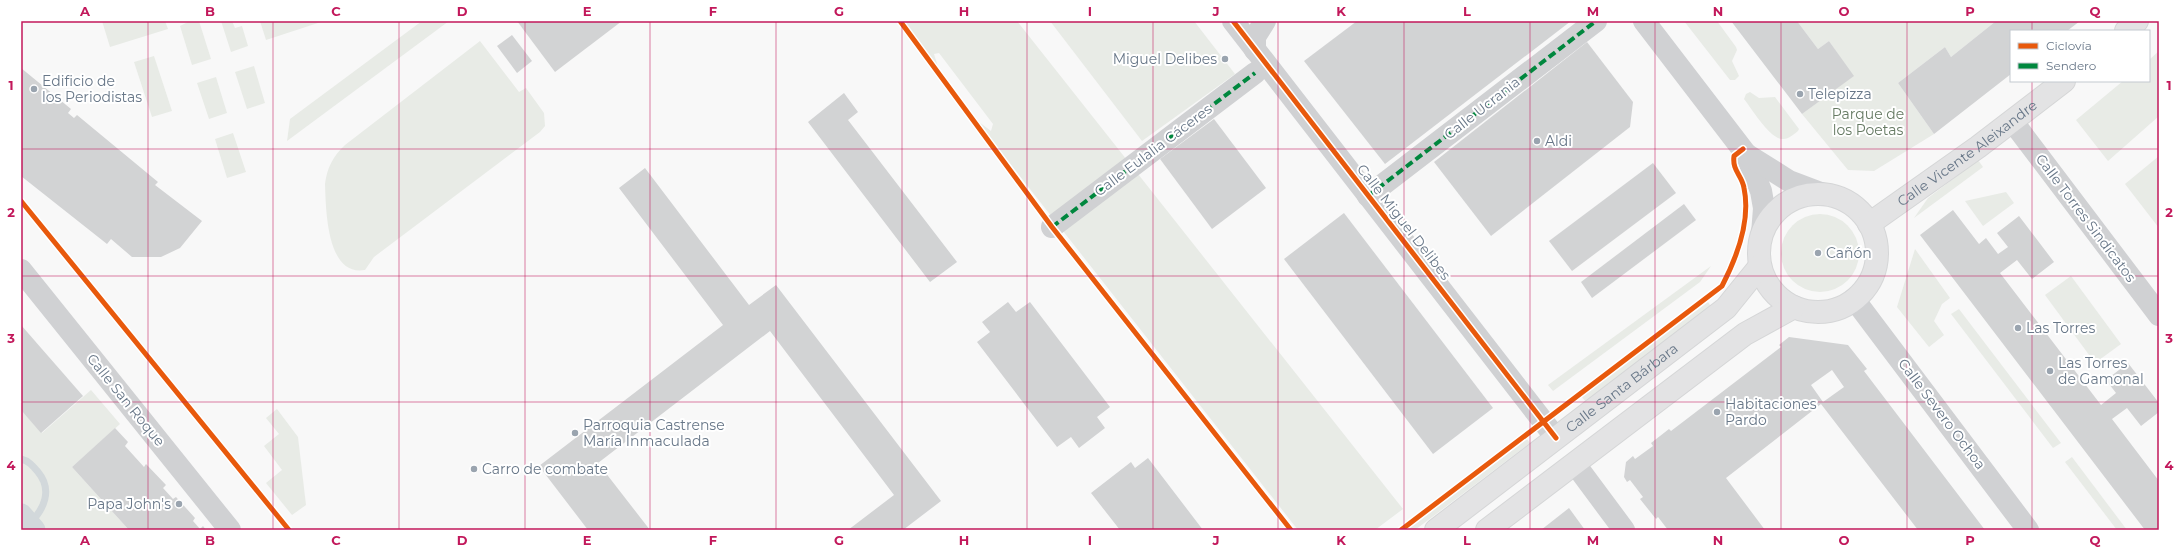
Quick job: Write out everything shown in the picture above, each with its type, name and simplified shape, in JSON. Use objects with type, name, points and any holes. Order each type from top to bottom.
[{"type":"main road","points":[[2127,30],[2138,21]]},
{"type":"main road","name":"Calle Vicente Aleixandre","points":[[1869,224],[2013,122],[2063,82]]},
{"type":"main road","points":[[1826,195],[1849,203],[1858,210],[1869,224],[1876,245],[1874,269],[1867,284],[1854,299],[1831,310],[1820,312],[1794,307],[1773,291],[1765,280],[1760,266],[1759,253],[1762,234],[1772,216],[1785,204],[1803,196],[1826,195]]},
{"type":"main road","name":"Calle Santa Bárbara","points":[[1436,530],[1726,308],[1760,266]]},
{"type":"main road","points":[[1487,530],[1745,334],[1794,307]]},
{"type":"street","name":"Calle Miguel Delibes","points":[[1232,21],[1556,438]]},
{"type":"street","points":[[1237,21],[1245,24],[1259,21]]},
{"type":"street","points":[[1255,50],[1254,37],[1265,21]]},
{"type":"street","name":"Calle Ucrania","points":[[1368,196],[1596,21]]},
{"type":"street","points":[[1644,21],[1746,154],[1761,190],[1764,208],[1762,234]]},
{"type":"street","name":"Calle Eulalia Cáceres","points":[[1052,227],[1255,73]]},
{"type":"street","name":"Calle Torres Sindicatos","points":[[2013,122],[2159,315]]},
{"type":"street","points":[[1746,154],[1789,181],[1826,195]]},
{"type":"street","name":"Calle San Roque","points":[[21,270],[230,530]]},
{"type":"street","name":"Calle Severo Ochoa","points":[[1854,299],[2028,530]]},
{"type":"street","points":[[1575,464],[1624,530]]},
{"type":"green space","points":[[102,21],[165,21],[168,29],[110,47]]},
{"type":"green space","points":[[190,21],[199,21],[211,59],[192,65],[180,26]]},
{"type":"green space","points":[[221,21],[232,21],[235,28],[242,26],[248,46],[231,52]]},
{"type":"green space","points":[[260,21],[321,21],[321,22],[266,40]]},
{"type":"green space","points":[[422,21],[449,21],[287,141],[290,119]]},
{"type":"green space","points":[[903,21],[1017,21],[1403,509],[1375,530],[1298,530],[975,119],[991,131],[993,124],[939,53],[934,54],[939,70]]},
{"type":"green space","points":[[1050,21],[1194,21],[1235,74],[1142,141]]},
{"type":"green space","points":[[1684,21],[1717,21],[1737,50],[1732,61],[1739,76],[1735,80],[1730,80]]},
{"type":"green space","name":"Parque de los Poetas","points":[[1797,21],[1996,21],[1951,57],[1945,47],[1898,83],[1934,134],[1874,171],[1848,170],[1802,114],[1853,76],[1829,41],[1818,49]]},
{"type":"green space","points":[[480,41],[519,92],[526,88],[544,113],[545,126],[540,132],[374,257],[365,270],[352,269],[342,263],[335,252],[328,224],[325,184],[331,163],[337,153],[345,145]]},
{"type":"green space","points":[[2159,51],[2159,116],[2108,161],[2076,120],[2122,82],[2150,82],[2150,59]]},
{"type":"green space","points":[[154,56],[172,111],[152,117],[134,62]]},
{"type":"green space","points":[[254,66],[265,103],[247,109],[235,72]]},
{"type":"green space","points":[[216,77],[227,113],[209,119],[197,83]]},
{"type":"green space","points":[[1750,92],[1759,98],[1775,97],[1799,129],[1798,131],[1786,139],[1782,139],[1772,134],[1766,129],[1744,99],[1746,94]]},
{"type":"green space","points":[[233,133],[246,172],[227,178],[215,139]]},
{"type":"green space","points":[[2159,156],[2159,228],[2125,184]]},
{"type":"green space","points":[[1978,160],[1983,167],[1914,218],[1928,198]]},
{"type":"green space","points":[[2006,192],[2014,203],[1983,226],[1965,201]]},
{"type":"green space","points":[[1812,214],[1828,214],[1842,220],[1853,231],[1859,245],[1859,261],[1853,275],[1842,286],[1828,292],[1812,292],[1798,286],[1787,275],[1781,261],[1781,245],[1787,231],[1798,220]]},
{"type":"green space","points":[[1915,249],[1950,298],[1942,304],[1934,321],[1944,335],[1929,347],[1897,307]]},
{"type":"green space","points":[[1711,266],[1700,282],[1553,391],[1548,385]]},
{"type":"green space","points":[[2071,276],[2121,344],[2095,363],[2045,295]]},
{"type":"green space","points":[[1708,302],[1712,308],[1586,402],[1581,396]]},
{"type":"green space","points":[[1959,309],[2061,443],[2053,448],[1951,314]]},
{"type":"green space","points":[[91,390],[120,424],[72,467],[129,530],[21,530],[21,410],[42,433]]},
{"type":"green space","points":[[277,409],[298,437],[306,505],[292,515],[266,483],[282,470],[264,446],[279,434],[266,418]]},
{"type":"green space","points":[[1527,439],[1530,443],[1415,530],[1407,530]]},
{"type":"green space","points":[[2072,457],[2127,530],[2117,530],[2065,462]]},
{"type":"building","points":[[517,21],[622,21],[555,72]]},
{"type":"building","points":[[1357,21],[1571,21],[1385,164],[1304,61]]},
{"type":"building","points":[[1731,21],[1797,21],[1818,49],[1829,41],[1854,76],[1802,114]]},
{"type":"building","points":[[1996,21],[2080,21],[2068,30],[2010,30],[2010,75],[1934,134],[1898,83],[1945,47],[1951,57]]},
{"type":"building","points":[[512,35],[532,61],[517,73],[497,46]]},
{"type":"building","name":"Aldi","points":[[1587,42],[1633,102],[1630,127],[1491,236],[1434,162]]},
{"type":"building","points":[[21,68],[71,109],[68,113],[74,118],[77,115],[158,182],[155,185],[202,221],[180,248],[161,257],[132,257],[111,239],[107,244],[21,176]]},
{"type":"building","points":[[844,93],[858,112],[848,120],[957,262],[930,282],[808,122]]},
{"type":"building","points":[[1214,119],[1266,188],[1212,229],[1160,159]]},
{"type":"building","points":[[1653,163],[1676,193],[1572,271],[1549,241]]},
{"type":"building","points":[[645,168],[749,305],[776,285],[941,501],[903,530],[848,530],[894,495],[770,331],[598,463],[650,530],[588,530],[539,466],[723,325],[619,188]]},
{"type":"building","points":[[1684,204],[1696,220],[1592,298],[1581,282]]},
{"type":"building","name":"Las Torres de Gamonal","points":[[1953,210],[1979,244],[1986,238],[1998,254],[2008,247],[1997,233],[2019,216],[2054,262],[2032,279],[2017,260],[2000,273],[2101,405],[2116,393],[2106,380],[2128,363],[2159,403],[2159,412],[2141,426],[2127,408],[2112,419],[2159,481],[2159,530],[2145,530],[1920,235]]},
{"type":"building","points":[[1344,213],[1493,408],[1433,454],[1284,259]]},
{"type":"building","points":[[1008,302],[1016,312],[1030,302],[1110,407],[1097,417],[1105,428],[1079,448],[1071,437],[1057,447],[977,342],[990,332],[982,322]]},
{"type":"building","points":[[21,325],[83,396],[41,433],[21,410]]},
{"type":"building","points":[[1789,337],[1848,345],[1867,369],[1864,371],[1985,530],[1918,530],[1821,404],[1726,478],[1765,530],[1668,530],[1658,517],[1656,519],[1640,499],[1643,497],[1630,480],[1627,482],[1624,477],[1626,462],[1633,456],[1635,459],[1653,446],[1651,443],[1669,429],[1671,431],[1781,347],[1779,345]],"holes":[[[1832,370],[1844,387],[1823,402],[1811,385]]]},
{"type":"building","points":[[115,428],[128,442],[125,446],[144,467],[146,464],[166,485],[163,488],[173,499],[176,497],[195,518],[193,521],[200,529],[203,526],[206,530],[129,530],[72,467]]},
{"type":"building","points":[[1148,458],[1203,530],[1120,530],[1091,493],[1131,462],[1135,468]]},
{"type":"building","points":[[1569,508],[1585,530],[1541,530]]},
{"type":"waterway","points":[[21,459],[29,462],[38,472],[43,479],[46,493],[45,500],[39,512],[29,524]]},
{"type":"waterway","points":[[21,515],[34,530]]},
{"type":"marked path","points":[[1368,196],[1596,21]]},
{"type":"marked path","points":[[1052,227],[1255,73]]},
{"type":"cycle path","points":[[900,21],[1052,227],[1291,530]]},
{"type":"cycle path","points":[[1233,21],[1556,438]]},
{"type":"cycle path","points":[[1401,530],[1722,286],[1737,251],[1746,213],[1746,200],[1743,184],[1734,166],[1734,156],[1743,149]]},
{"type":"cycle path","points":[[21,201],[289,530]]},
{"type":"place","name":"Miguel Delibes","points":[[1225,59]]},
{"type":"place","name":"Edificio de los Periodistas","points":[[34,89]]},
{"type":"place","name":"Telepizza","points":[[1800,94]]},
{"type":"place","name":"Aldi","points":[[1537,141]]},
{"type":"place","name":"Cañón","points":[[1818,253]]},
{"type":"place","name":"Las Torres","points":[[2018,328]]},
{"type":"place","name":"Las Torres de Gamonal","points":[[2050,371]]},
{"type":"place","name":"Habitaciones Pardo","points":[[1717,412]]},
{"type":"place","name":"Parroquia Castrense María Inmaculada","points":[[575,433]]},
{"type":"place","name":"Carro de combate","points":[[474,469]]},
{"type":"place","name":"Papa John's","points":[[179,504]]}]
